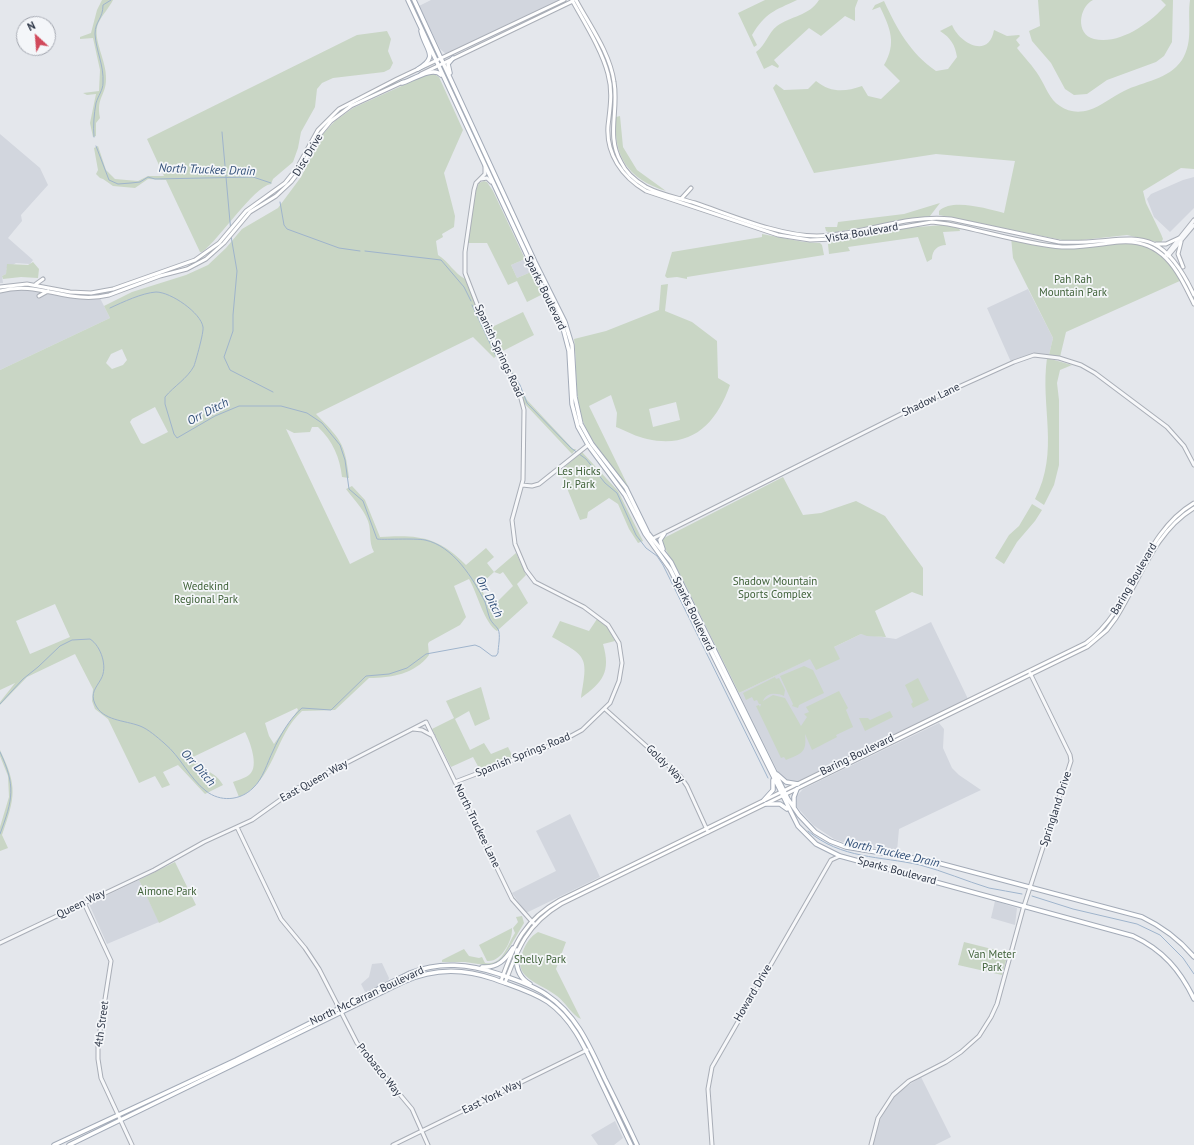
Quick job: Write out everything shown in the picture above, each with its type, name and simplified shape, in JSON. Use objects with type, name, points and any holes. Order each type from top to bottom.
[{"type":"main road","name":"Sparks Boulevard","points":[[408,0],[563,328],[569,351],[573,412],[578,427],[588,445],[625,495],[641,529],[664,552],[675,569],[775,772],[790,811],[798,826],[807,837],[823,848],[840,856],[1124,932],[1141,939],[1158,950],[1172,963],[1183,978],[1194,999]]},
{"type":"main road","name":"Sparks Boulevard","points":[[414,0],[535,262],[565,322],[573,353],[576,406],[584,431],[629,494],[644,527],[670,569],[696,620],[773,777],[795,811],[815,832],[830,841],[846,847],[930,861],[1142,917],[1166,930],[1178,939],[1194,957]]},
{"type":"main road","name":"Disc Drive","points":[[0,286],[33,284],[84,294],[100,292],[183,266],[209,252],[219,243],[242,215],[289,179],[300,163],[315,134],[334,113],[350,102],[564,0]]},
{"type":"main road","name":"Disc Drive","points":[[0,291],[18,288],[40,289],[76,297],[94,297],[109,294],[160,276],[187,269],[206,259],[224,243],[250,212],[276,196],[291,182],[302,168],[319,135],[336,116],[351,106],[574,0]]},
{"type":"main road","name":"Vista Boulevard","points":[[574,0],[606,67],[611,86],[608,133],[613,155],[619,167],[631,181],[646,191],[662,198],[778,235],[798,239],[833,239],[907,225],[940,222],[1062,247],[1131,242],[1146,245],[1166,257],[1179,272],[1194,304]]},
{"type":"main road","name":"Vista Boulevard","points":[[574,0],[608,60],[613,76],[615,90],[613,135],[616,151],[621,163],[634,179],[646,187],[782,232],[808,236],[833,235],[907,221],[936,218],[1059,242],[1077,243],[1129,238],[1154,244],[1169,254],[1182,269],[1194,295]]},
{"type":"main road","points":[[418,69],[430,59],[419,24]]},
{"type":"main road","points":[[453,58],[449,62],[448,68],[458,94]]},
{"type":"main road","points":[[606,67],[608,67],[615,90]]},
{"type":"main road","points":[[402,83],[434,71],[439,72],[445,79]]},
{"type":"main road","points":[[471,136],[491,171],[494,172],[493,176],[507,211]]},
{"type":"main road","points":[[681,199],[691,188]]},
{"type":"main road","points":[[1154,244],[1166,244],[1178,238]]},
{"type":"main road","points":[[1181,242],[1178,257],[1188,282]]},
{"type":"main road","points":[[33,284],[38,283],[43,279]]},
{"type":"main road","points":[[18,288],[41,285]]},
{"type":"main road","points":[[40,289],[44,288],[56,292],[65,291]]},
{"type":"main road","points":[[39,296],[48,291]]},
{"type":"main road","points":[[76,297],[95,295],[100,292],[102,294],[109,294]]},
{"type":"main road","points":[[584,431],[588,445],[591,446],[616,474]]},
{"type":"main road","name":"Baring Boulevard","points":[[501,982],[513,948],[520,935],[531,921],[560,900],[765,802],[797,789],[1079,647],[1102,629],[1115,612],[1160,533],[1175,517],[1194,503]]},
{"type":"main road","name":"Baring Boulevard","points":[[1030,673],[1079,652],[1107,630],[1120,612],[1162,538],[1176,521],[1194,508]]},
{"type":"main road","points":[[664,534],[660,540],[664,552]]},
{"type":"main road","points":[[696,620],[704,628]]},
{"type":"main road","points":[[730,688],[736,692]]},
{"type":"main road","name":"Baring Boulevard","points":[[783,794],[798,784],[941,717]]},
{"type":"main road","points":[[775,772],[786,782],[798,784]]},
{"type":"main road","points":[[773,777],[773,790],[765,802],[780,804],[790,811]]},
{"type":"main road","points":[[795,811],[793,802],[797,789]]},
{"type":"main road","name":"Baring Boulevard","points":[[505,983],[517,950],[535,925],[550,911],[568,900],[707,830]]},
{"type":"main road","points":[[473,967],[496,966],[506,958],[513,948]]},
{"type":"main road","points":[[517,950],[516,965],[519,974],[524,980],[541,991]]},
{"type":"main road","name":"North McCarran Boulevard","points":[[54,1145],[234,1066],[418,970],[440,965],[473,967],[507,977],[541,991],[559,1004],[572,1018],[590,1049],[637,1145]]},
{"type":"main road","name":"North McCarran Boulevard","points":[[340,1010],[407,980],[428,973],[465,971],[529,991],[554,1007],[574,1029],[631,1145]]},
{"type":"main road","name":"North McCarran Boulevard","points":[[69,1145],[118,1117]]},
{"type":"street","name":"Spanish Springs Road","points":[[455,782],[570,737],[587,726],[606,708],[614,695],[620,676],[621,657],[618,640],[608,625],[584,606],[539,585],[529,575],[518,552],[512,530],[514,508],[522,485],[525,422],[523,403],[472,294],[464,265],[474,190],[479,180],[486,173],[483,160]]},
{"type":"street","points":[[479,180],[489,178],[496,188]]},
{"type":"street","points":[[1169,254],[1178,238],[1194,220]]},
{"type":"street","points":[[1166,257],[1181,242],[1194,225]]},
{"type":"street","name":"Shadow Lane","points":[[651,540],[925,402],[1018,360],[1034,355],[1059,358],[1081,365],[1095,373],[1167,427],[1182,443],[1194,465]]},
{"type":"street","points":[[522,485],[532,486],[539,484],[588,445]]},
{"type":"street","name":"Springland Drive","points":[[871,1145],[878,1118],[893,1095],[909,1081],[962,1052],[973,1042],[987,1024],[997,1004],[1024,906],[1071,761],[1070,755],[1030,673]]},
{"type":"street","name":"Goldy Way","points":[[606,708],[680,776],[687,786],[707,830]]},
{"type":"street","name":"North Truckee Lane","points":[[426,722],[512,899],[535,925]]},
{"type":"street","name":"East Queen Way","points":[[162,866],[204,842],[259,815],[294,790],[426,722]]},
{"type":"street","points":[[411,730],[422,730],[433,736]]},
{"type":"street","name":"Probasco Way","points":[[237,827],[281,919],[315,962],[357,1043],[410,1107],[423,1130],[428,1145]]},
{"type":"street","name":"Howard Drive","points":[[712,1145],[708,1089],[712,1067],[831,860],[840,856]]},
{"type":"street","name":"Queen Way","points":[[0,943],[162,866]]},
{"type":"street","name":"4th Street","points":[[84,903],[111,961],[98,1044],[98,1059],[102,1083],[132,1145]]},
{"type":"street","name":"East York Way","points":[[393,1145],[590,1049]]},
{"type":"shaded area","points":[[431,0],[560,0],[446,54],[440,49],[419,6]]},
{"type":"shaded area","points":[[0,134],[40,168],[48,185],[21,215],[22,221],[8,238],[33,260],[30,264],[16,263],[6,269],[6,274],[2,276],[3,283],[0,283]]},
{"type":"shaded area","points":[[1194,177],[1194,208],[1170,232],[1154,217],[1147,199],[1151,194],[1183,180]]},
{"type":"shaded area","points":[[525,259],[531,272],[517,278],[511,265]]},
{"type":"shaded area","points":[[1028,289],[1053,338],[1049,355],[1037,354],[1011,362],[987,308]]},
{"type":"shaded area","points":[[15,290],[41,291],[77,299],[100,298],[110,318],[0,370],[0,293]]},
{"type":"shaded area","points":[[931,622],[968,699],[798,782],[787,781],[779,774],[739,693],[861,634],[896,639]]},
{"type":"shaded area","points":[[939,723],[944,729],[943,748],[952,768],[959,775],[981,790],[899,829],[897,851],[851,845],[834,839],[813,825],[797,807],[796,797],[803,789]]},
{"type":"shaded area","points":[[570,814],[600,877],[526,913],[512,893],[556,871],[536,831]]},
{"type":"shaded area","points":[[139,880],[159,922],[107,944],[89,904]]},
{"type":"shaded area","points":[[995,901],[1017,908],[1015,925],[991,918]]},
{"type":"shaded area","points":[[382,963],[389,978],[388,981],[365,992],[361,984],[369,977],[372,964]]},
{"type":"shaded area","points":[[921,1077],[951,1137],[935,1145],[873,1145],[879,1122],[890,1101],[901,1090]]},
{"type":"shaded area","points":[[615,1121],[623,1138],[614,1145],[598,1145],[591,1135]]},
{"type":"green space","points":[[102,0],[113,0],[98,24],[97,30],[98,43],[106,72],[106,85],[99,105],[100,118],[96,123],[96,136],[93,137],[90,123],[96,94],[87,95],[83,93],[99,91],[100,70],[93,38],[80,39],[80,37],[91,33],[97,10]]},
{"type":"green space","points":[[765,0],[797,0],[771,13],[762,21],[752,35],[757,45],[754,47],[738,13]]},
{"type":"green space","points":[[819,0],[858,0],[855,8],[855,21],[845,16],[821,36],[809,28],[774,60],[779,66],[778,68],[772,65],[764,69],[756,52],[771,32],[782,23],[805,13]]},
{"type":"green space","points":[[1038,0],[1093,0],[1088,3],[1082,14],[1082,26],[1084,32],[1088,36],[1094,39],[1104,40],[1124,36],[1134,31],[1152,19],[1166,5],[1161,0],[1173,0],[1172,42],[1164,56],[1156,62],[1107,80],[1087,94],[1074,95],[1065,89],[1051,63],[1032,41],[1029,31],[1040,26]]},
{"type":"green space","points":[[1190,0],[1194,0],[1194,169],[1181,168],[1143,191],[1146,203],[1163,239],[1161,243],[1127,235],[1082,240],[1062,240],[939,215],[939,211],[945,207],[953,205],[980,207],[1004,213],[1015,161],[936,154],[814,173],[773,88],[776,84],[784,90],[808,89],[816,81],[827,88],[838,90],[862,86],[868,96],[881,99],[900,81],[884,65],[888,57],[891,43],[891,36],[887,22],[880,7],[872,10],[875,5],[884,1],[905,40],[927,64],[936,71],[948,69],[957,57],[952,42],[940,31],[952,25],[961,38],[974,46],[986,44],[991,39],[994,30],[1007,36],[1019,35],[1020,36],[1016,40],[1020,45],[1017,48],[1037,72],[1053,100],[1066,110],[1078,112],[1085,111],[1093,109],[1124,91],[1163,76],[1176,67],[1186,53],[1188,45]]},
{"type":"green space","points":[[387,31],[391,39],[388,51],[393,63],[390,69],[384,72],[333,78],[322,83],[317,89],[315,107],[301,132],[298,148],[293,162],[273,179],[271,184],[255,194],[202,252],[200,252],[166,180],[148,179],[135,188],[113,186],[96,174],[98,170],[94,148],[98,146],[106,170],[115,179],[138,181],[148,176],[164,176],[147,139],[357,35]]},
{"type":"green space","name":"Wedekind Regional Park","points":[[428,74],[434,74],[439,77],[463,130],[444,173],[455,216],[454,227],[442,234],[443,237],[436,241],[438,255],[465,279],[497,355],[494,358],[473,337],[316,414],[331,429],[340,442],[346,456],[349,478],[342,477],[340,463],[335,450],[328,438],[318,427],[312,427],[310,432],[294,433],[286,429],[350,564],[374,552],[366,516],[346,489],[352,486],[365,500],[380,537],[405,536],[426,539],[446,548],[466,565],[486,548],[494,557],[487,563],[494,572],[516,553],[526,575],[517,584],[528,603],[497,631],[488,621],[469,579],[454,586],[466,617],[460,625],[429,642],[429,655],[417,667],[410,671],[394,676],[369,678],[335,710],[302,711],[285,733],[260,780],[251,790],[239,797],[233,782],[250,774],[254,765],[253,753],[245,732],[193,757],[200,766],[220,780],[223,785],[205,794],[178,765],[163,772],[170,785],[162,788],[155,776],[139,783],[108,719],[95,709],[92,701],[93,689],[75,654],[27,677],[0,705],[0,702],[15,683],[0,690],[0,370],[110,318],[104,306],[132,292],[186,275],[208,265],[226,248],[242,229],[278,208],[301,177],[323,134],[335,121],[353,108]],"holes":[[[122,349],[127,360],[123,365],[112,369],[106,363],[111,354]],[[155,407],[168,432],[144,444],[141,443],[130,422],[132,419]],[[494,572],[500,574],[503,572],[513,586],[490,609],[480,585]],[[55,604],[70,637],[30,654],[16,621]],[[297,708],[298,710],[274,744],[269,736],[265,723]]]},
{"type":"green space","points":[[620,116],[623,147],[637,170],[666,191],[642,180],[633,173],[620,155],[617,144],[616,117]]},
{"type":"green space","points":[[484,181],[487,182],[493,191],[525,259],[511,265],[517,278],[531,272],[543,294],[527,302],[517,281],[508,285],[487,243],[467,243],[476,189],[479,183]]},
{"type":"green space","points":[[940,203],[930,216],[830,233],[826,231],[825,227],[837,227],[838,222],[904,214]]},
{"type":"green space","points":[[942,225],[959,228],[960,231],[943,232],[946,245],[940,246],[936,249],[933,253],[932,259],[927,262],[918,237],[848,247],[850,251],[829,254],[828,244],[830,242],[907,228]]},
{"type":"green space","points":[[762,234],[804,242],[820,243],[822,245],[824,255],[687,277],[687,279],[677,277],[667,278],[665,276],[672,252],[762,237]]},
{"type":"green space","name":"Pah Rah Mountain Park","points":[[1011,237],[1066,247],[1113,243],[1136,244],[1147,247],[1159,253],[1170,261],[1182,280],[1066,332],[1060,357],[1049,355],[1053,338],[1013,258]]},
{"type":"green space","points":[[33,262],[39,269],[38,278],[21,277],[3,279],[2,276],[6,274],[7,264],[28,265]]},
{"type":"green space","points":[[668,284],[665,311],[692,322],[717,341],[718,378],[730,385],[724,399],[709,422],[689,437],[677,440],[663,441],[647,439],[616,427],[617,413],[611,395],[589,406],[630,490],[593,441],[582,419],[576,381],[574,339],[606,331],[659,310],[661,285]],"holes":[[[676,402],[680,420],[653,427],[649,409]]]},
{"type":"green space","points":[[523,312],[534,335],[501,352],[490,328]]},
{"type":"green space","points":[[1047,358],[1072,365],[1060,370],[1057,383],[1059,400],[1059,465],[1054,485],[1044,505],[1035,499],[1042,481],[1048,446],[1046,394]]},
{"type":"green space","points":[[512,370],[527,400],[573,449],[576,449],[572,454],[524,403],[519,389],[509,372]]},
{"type":"green space","name":"Les Hicks Jr. Park","points":[[582,452],[618,491],[643,541],[638,543],[629,529],[618,504],[609,498],[588,512],[587,518],[580,520],[560,471]]},
{"type":"green space","name":"Shadow Mountain Sports Complex","points":[[783,477],[803,515],[821,513],[856,501],[885,516],[923,568],[923,596],[912,592],[875,611],[886,637],[867,636],[861,634],[834,647],[840,659],[816,670],[810,659],[739,693],[679,572],[664,547],[662,539]]},
{"type":"green space","points":[[1032,504],[1042,510],[1035,521],[1017,542],[1004,564],[995,558],[1009,535],[1019,526]]},
{"type":"green space","points":[[597,619],[607,627],[615,641],[603,644],[606,662],[603,676],[595,687],[581,698],[584,674],[583,660],[573,649],[552,637],[560,621],[589,631]]},
{"type":"green space","points":[[804,666],[813,670],[824,693],[799,705],[798,708],[792,706],[793,704],[780,676]]},
{"type":"green space","points":[[775,677],[776,679],[779,678],[785,690],[784,696],[772,694],[767,696],[763,701],[773,695],[785,698],[801,726],[807,717],[804,714],[809,712],[806,707],[839,691],[848,708],[846,710],[853,727],[836,735],[837,737],[812,750],[805,734],[804,749],[800,754],[786,760],[784,757],[781,758],[756,706],[759,705],[760,707],[761,704],[759,704],[757,700],[754,701],[752,697],[746,700],[743,693]]},
{"type":"green space","points":[[918,678],[929,700],[913,708],[911,704],[913,702],[905,685]]},
{"type":"green space","points":[[481,687],[490,719],[475,726],[469,711],[455,719],[470,750],[484,743],[491,754],[508,747],[513,757],[480,770],[473,757],[451,767],[432,729],[454,718],[446,701]]},
{"type":"green space","points":[[890,711],[893,717],[865,731],[859,718],[868,718],[870,720]]},
{"type":"green space","points":[[0,750],[10,774],[13,792],[10,811],[2,835],[8,848],[0,851],[0,827],[9,797],[8,776],[0,756]]},
{"type":"green space","name":"Aimone Park","points":[[175,862],[196,905],[159,923],[139,880]]},
{"type":"green space","points":[[522,916],[524,923],[500,961],[491,966],[465,962],[442,962],[442,960],[464,949],[469,956],[479,958],[482,957],[485,963],[496,961],[504,954],[515,933],[513,928],[518,922],[516,917]]},
{"type":"green space","points":[[512,928],[512,933],[505,950],[497,958],[492,961],[487,961],[479,945]]},
{"type":"green space","name":"Shelly Park","points":[[538,932],[566,942],[556,969],[581,1019],[575,1015],[557,996],[529,979],[521,968],[520,960],[524,948],[531,938]]},
{"type":"green space","name":"Van Meter Park","points":[[964,942],[1008,953],[1002,975],[958,965]]},
{"type":"waterway","name":"North Truckee Drain","points":[[94,137],[95,107],[103,83],[95,30],[102,14],[103,5],[111,0]]},
{"type":"waterway","points":[[222,132],[231,233]]},
{"type":"waterway","name":"North Truckee Drain","points":[[96,146],[109,180],[118,184],[140,182],[148,177],[155,179],[253,177],[271,183]]},
{"type":"waterway","name":"North Truckee Drain","points":[[280,202],[284,225],[287,229],[339,248],[360,251]]},
{"type":"waterway","points":[[231,236],[237,271],[233,331],[224,357],[230,370],[273,392]]},
{"type":"waterway","name":"North Truckee Drain","points":[[365,251],[441,260],[464,287],[471,301]]},
{"type":"waterway","name":"Orr Ditch","points":[[0,704],[23,679],[60,646],[72,640],[90,639],[94,642],[100,652],[104,669],[101,679],[93,694],[95,704],[99,710],[109,717],[140,726],[149,731],[170,749],[200,786],[212,795],[224,798],[236,798],[242,796],[253,788],[262,776],[275,746],[289,722],[302,708],[331,710],[366,676],[389,674],[407,668],[426,654],[475,645],[492,656],[496,656],[498,653],[498,629],[490,619],[485,602],[468,573],[453,556],[435,543],[425,540],[377,539],[363,501],[349,489],[345,460],[340,445],[322,423],[307,413],[281,406],[239,406],[215,416],[177,438],[174,434],[165,404],[165,397],[188,375],[194,366],[202,334],[203,327],[201,321],[191,310],[177,299],[156,292],[139,296],[110,308]]},
{"type":"waterway","name":"North Truckee Drain","points":[[472,305],[496,356]]},
{"type":"waterway","points":[[511,371],[520,385],[527,403],[571,448],[586,459],[605,483],[617,493],[636,535],[646,548],[657,556],[663,565],[768,778]]},
{"type":"waterway","name":"Orr Ditch","points":[[0,752],[9,774],[11,793],[8,811],[0,834]]},
{"type":"waterway","name":"North Truckee Drain","points":[[808,831],[821,840],[847,852],[920,865],[989,888],[1022,894]]},
{"type":"waterway","name":"North Truckee Drain","points":[[1032,896],[1073,909],[1137,924],[1160,935],[1183,958],[1194,974]]}]
